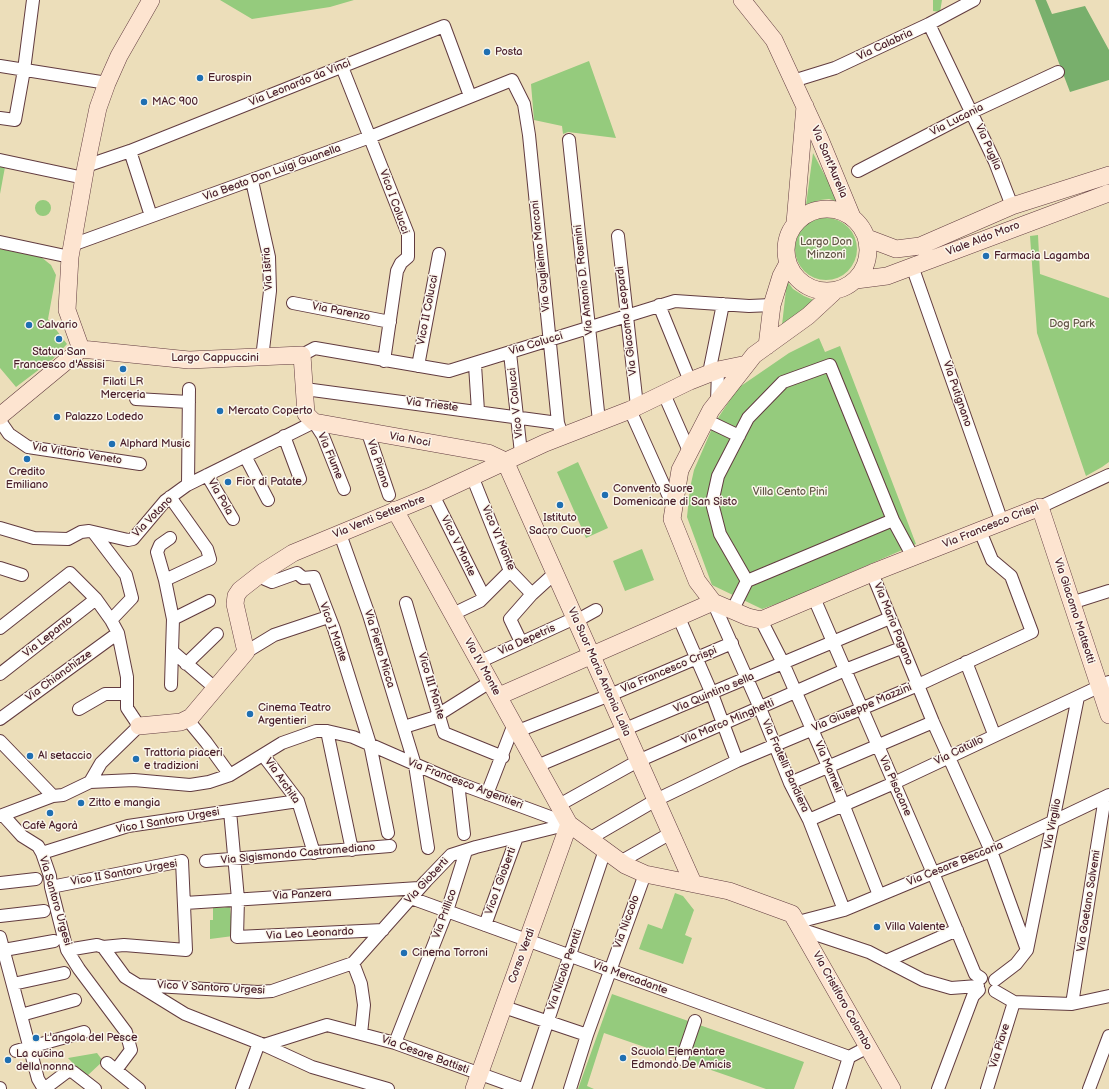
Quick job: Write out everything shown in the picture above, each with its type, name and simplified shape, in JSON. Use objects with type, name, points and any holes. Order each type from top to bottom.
[{"type":"street","points":[[0,118],[15,120],[24,70],[33,0]]},
{"type":"street","points":[[1,414],[81,349],[67,310],[71,251],[85,172],[98,108],[107,83],[148,0]]},
{"type":"street","name":"Via Sant'Aurelia","points":[[742,0],[774,40],[805,106],[852,217]]},
{"type":"street","name":"Via Calabria","points":[[793,81],[835,68],[929,24],[974,0]]},
{"type":"street","name":"Via Puglia","points":[[929,24],[996,162],[1012,206]]},
{"type":"street","name":"Via Leonardo da Vinci","points":[[85,172],[130,151],[444,26],[470,96]]},
{"type":"street","points":[[0,66],[107,83]]},
{"type":"street","name":"Vico I Colucci","points":[[342,66],[408,234],[408,257],[401,263],[397,271],[384,361]]},
{"type":"street","name":"Via Lucania","points":[[858,171],[972,112],[1058,72]]},
{"type":"street","name":"Via Beato Don Luigi Guanella","points":[[71,251],[151,216],[252,181],[370,137],[512,80]]},
{"type":"street","name":"Via Guglielmo Marconi","points":[[512,80],[524,104],[529,135],[560,429]]},
{"type":"street","name":"Via Sant'Aurelia","points":[[795,224],[805,106]]},
{"type":"street","name":"Via Antonio D. Rosmini","points":[[569,140],[599,421]]},
{"type":"street","points":[[130,151],[151,216]]},
{"type":"street","points":[[0,158],[85,172]]},
{"type":"street","name":"Viale Aldo Moro","points":[[867,238],[896,249],[920,246],[1012,206],[1109,175]]},
{"type":"street","name":"Via Istria","points":[[252,181],[269,257],[270,291],[262,358]]},
{"type":"street","name":"Viale Aldo Moro","points":[[856,280],[887,276],[1109,193]]},
{"type":"street","points":[[829,209],[841,211],[852,217],[861,226],[867,238],[869,249],[867,261],[863,271],[856,280],[846,287],[835,291],[823,291],[811,288],[801,282],[793,273],[788,263],[786,249],[788,236],[795,224],[811,213],[829,209]]},
{"type":"street","name":"Via Giacomo Leopardi","points":[[618,236],[627,316],[633,408],[674,508]]},
{"type":"street","points":[[0,242],[71,251]]},
{"type":"street","name":"Vico II Colucci","points":[[418,366],[439,254]]},
{"type":"street","points":[[767,346],[772,306],[781,276],[788,263]]},
{"type":"street","name":"Via Putignano","points":[[912,266],[1002,522]]},
{"type":"street","points":[[761,620],[732,611],[713,602],[697,581],[672,519],[680,470],[717,402],[754,355],[808,316],[835,291]]},
{"type":"street","name":"Via Colucci","points":[[302,355],[315,348],[449,371],[475,365],[510,352],[675,301],[772,306]]},
{"type":"street","name":"Via Parenzo","points":[[293,303],[390,322]]},
{"type":"street","points":[[717,402],[714,372],[723,304]]},
{"type":"street","points":[[658,305],[690,381]]},
{"type":"street","name":"Largo Cappuccini","points":[[81,349],[189,360],[262,358],[302,355]]},
{"type":"street","name":"Vico V Colucci","points":[[510,352],[522,453]]},
{"type":"street","name":"Via Fiume","points":[[302,355],[306,414],[314,422],[322,436],[344,489]]},
{"type":"street","name":"Via Venti Settembre","points":[[246,652],[235,604],[236,596],[240,590],[258,576],[293,553],[340,534],[392,502],[433,495],[522,453],[560,429],[599,421],[633,408],[690,381],[714,372],[747,364]]},
{"type":"street","points":[[475,365],[478,411]]},
{"type":"street","points":[[747,581],[720,534],[712,503],[718,476],[748,418],[784,382],[830,365],[893,520],[913,557]]},
{"type":"street","points":[[188,485],[189,389]]},
{"type":"street","name":"Via Trieste","points":[[305,389],[517,417],[560,429]]},
{"type":"street","points":[[664,394],[689,451]]},
{"type":"street","points":[[136,398],[189,402]]},
{"type":"street","name":"Via Vittorio Veneto","points":[[1,414],[9,434],[28,447],[140,464]]},
{"type":"street","name":"Via Noci","points":[[314,422],[368,433],[488,453],[505,461]]},
{"type":"street","name":"Via Votano","points":[[0,528],[34,538],[68,539],[89,531],[128,540],[133,539],[170,497],[188,485],[314,422]]},
{"type":"street","points":[[714,424],[739,436]]},
{"type":"street","name":"Via Pirano","points":[[368,433],[392,502]]},
{"type":"street","points":[[284,436],[300,479]]},
{"type":"street","points":[[245,456],[268,500]]},
{"type":"street","name":"Via Suor Maria Antonia Lalia","points":[[505,461],[693,883]]},
{"type":"street","name":"Via Pola","points":[[207,475],[233,519]]},
{"type":"street","name":"Via Francesco Crispi","points":[[761,620],[872,573],[1040,507],[1109,475]]},
{"type":"street","name":"Vico VI Monte","points":[[472,476],[510,570],[532,594]]},
{"type":"street","name":"Vico V Monte","points":[[433,495],[484,597]]},
{"type":"street","points":[[165,580],[210,559],[207,549],[170,497]]},
{"type":"street","name":"Via IV Monte","points":[[392,502],[569,824]]},
{"type":"street","name":"Via Giacomo Matteotti","points":[[1040,507],[1071,603],[1104,684],[1109,715]]},
{"type":"street","points":[[732,611],[747,581],[893,520]]},
{"type":"street","name":"Via Giuseppe Mazzini","points":[[588,839],[656,800],[737,761],[776,746],[812,729],[918,685],[1032,632],[1011,576],[992,560],[980,531]]},
{"type":"street","points":[[94,533],[126,575],[132,598],[111,620]]},
{"type":"street","name":"Via Pietro Micca","points":[[340,534],[369,614],[415,765],[428,848]]},
{"type":"street","points":[[170,538],[160,545],[157,552],[174,619],[171,685]]},
{"type":"street","points":[[0,568],[22,575]]},
{"type":"street","points":[[453,614],[484,597],[510,570]]},
{"type":"street","points":[[0,628],[70,573],[96,599],[118,633],[127,677],[127,708],[139,726]]},
{"type":"street","name":"Vico I Monte","points":[[258,576],[272,582],[297,573],[303,578],[314,577],[328,617],[334,629],[370,744],[388,833]]},
{"type":"street","points":[[521,642],[510,619],[532,594],[555,573]]},
{"type":"street","name":"Via Mario Pagano","points":[[872,573],[901,648],[991,851],[1027,950]]},
{"type":"street","points":[[1071,603],[1109,591]]},
{"type":"street","name":"Via Pisacane","points":[[814,598],[933,873],[978,982]]},
{"type":"street","name":"Via Lepanto","points":[[0,674],[96,599]]},
{"type":"street","points":[[174,619],[209,601]]},
{"type":"street","points":[[404,727],[433,718],[439,713],[494,689],[592,656],[713,602]]},
{"type":"street","name":"Via Fratelli Bandiera","points":[[713,602],[760,708],[790,783],[809,820],[844,910]]},
{"type":"street","name":"Vico III Monte","points":[[406,603],[444,733],[502,756]]},
{"type":"street","name":"Via Depetris","points":[[479,662],[521,642],[596,610]]},
{"type":"street","points":[[2,816],[54,796],[63,795],[90,782],[101,763],[139,726],[187,719],[246,652],[274,635],[328,617]]},
{"type":"street","points":[[678,618],[695,659],[712,694],[737,761]]},
{"type":"street","name":"Via Quintino sella","points":[[537,766],[712,694],[890,618]]},
{"type":"street","name":"Via Mameli","points":[[761,620],[783,663],[828,766],[878,895]]},
{"type":"street","name":"Via Chianchizze","points":[[0,719],[118,633]]},
{"type":"street","points":[[186,664],[217,634]]},
{"type":"street","name":"Via Francesco Crispi","points":[[516,728],[610,695],[732,643]]},
{"type":"street","name":"Via Marco Minghetti","points":[[559,805],[638,761],[796,693],[844,670],[901,648]]},
{"type":"street","points":[[172,651],[215,688]]},
{"type":"street","points":[[966,662],[994,734]]},
{"type":"street","name":"Via Catullo","points":[[809,820],[894,783],[994,734],[1104,684]]},
{"type":"street","points":[[78,709],[105,694],[127,694]]},
{"type":"street","name":"Via Virgilio","points":[[1027,950],[1078,697]]},
{"type":"street","points":[[187,719],[206,742],[230,776]]},
{"type":"street","points":[[790,783],[933,722]]},
{"type":"street","points":[[487,794],[502,756],[516,728]]},
{"type":"street","name":"Via Francesco Argentieri","points":[[90,782],[134,780],[190,785],[230,776],[282,743],[316,731],[327,731],[370,744],[458,783],[569,824],[620,862],[645,874],[729,891],[798,922]]},
{"type":"street","points":[[327,731],[352,850]]},
{"type":"street","points":[[0,741],[54,796]]},
{"type":"street","name":"Via Archita","points":[[263,755],[298,801],[314,854]]},
{"type":"street","points":[[458,783],[464,834]]},
{"type":"street","name":"Via Cesare Beccaria","points":[[798,922],[844,910],[878,895],[991,851],[1107,796]]},
{"type":"street","name":"Via Gaetano Salvemi","points":[[1072,1004],[1107,796]]},
{"type":"street","name":"Vico I Santoro Urgesi","points":[[42,853],[128,826],[298,801]]},
{"type":"street","points":[[230,811],[238,899]]},
{"type":"street","name":"Via Santoro Urgesi","points":[[2,816],[22,836],[38,846],[42,853],[50,876],[51,887],[68,950],[98,945],[103,947],[124,945],[186,950],[185,903]]},
{"type":"street","name":"Via Gioberti","points":[[354,963],[419,888],[451,855],[476,847],[569,824]]},
{"type":"street","name":"Corso Verdi","points":[[477,1082],[569,824]]},
{"type":"street","points":[[620,862],[671,833]]},
{"type":"street","name":"Vico I Gioberti","points":[[485,925],[517,838]]},
{"type":"street","name":"Via Sigismondo Castromediano","points":[[206,861],[314,854],[390,846]]},
{"type":"street","name":"Via Nicolò Perotti","points":[[524,1089],[605,850]]},
{"type":"street","name":"Via Prillico","points":[[395,1043],[447,911],[466,851]]},
{"type":"street","name":"Vico II Santoro Urgesi","points":[[51,887],[182,860],[185,903]]},
{"type":"street","name":"Via Niccolo","points":[[570,1089],[587,1034],[645,874]]},
{"type":"street","points":[[0,883],[36,879]]},
{"type":"street","name":"Via Panzera","points":[[185,903],[419,888]]},
{"type":"street","name":"Via Mercadante","points":[[411,898],[849,1057]]},
{"type":"street","name":"Via Leo Leonardo","points":[[238,899],[237,938],[383,930]]},
{"type":"street","points":[[0,916],[44,911]]},
{"type":"street","points":[[798,922],[870,952],[918,978],[951,988],[978,982],[990,976],[995,986],[1014,1002],[1072,1004],[1109,996]]},
{"type":"street","name":"Via Cristiforo Colombo","points":[[798,922],[892,1089]]},
{"type":"street","points":[[886,961],[957,930]]},
{"type":"street","points":[[0,937],[38,1079],[44,1089],[68,1071],[73,1072],[95,1089]]},
{"type":"street","points":[[4,950],[54,941]]},
{"type":"street","points":[[103,947],[125,977],[186,1014],[262,1044],[312,1067],[383,1088]]},
{"type":"street","points":[[68,950],[79,969],[126,1032],[131,1050],[111,1066],[139,1089]]},
{"type":"street","points":[[978,982],[987,996],[1027,950]]},
{"type":"street","points":[[354,963],[361,984],[364,1005],[361,1034]]},
{"type":"street","name":"Vico V Santoro Urgesi","points":[[137,985],[258,992],[272,991],[354,963]]},
{"type":"street","points":[[13,984],[64,974]]},
{"type":"street","points":[[938,1089],[978,982]]},
{"type":"street","points":[[21,1015],[75,1000]]},
{"type":"street","name":"Via Piave","points":[[987,1089],[1014,1002]]},
{"type":"street","points":[[504,1007],[587,1034]]},
{"type":"street","points":[[682,1059],[695,1021]]},
{"type":"street","name":"Via Cesare Battisti","points":[[262,1044],[327,1025],[395,1043],[477,1082],[524,1089]]},
{"type":"street","points":[[16,1051],[84,1032]]},
{"type":"street","points":[[1089,1089],[1109,1036]]},
{"type":"street","points":[[242,1089],[262,1044]]},
{"type":"street","points":[[839,1089],[849,1057],[868,1047]]},
{"type":"green space","points":[[220,0],[354,0],[330,7],[252,19]]},
{"type":"green space","points":[[933,0],[942,0],[940,12],[933,11]]},
{"type":"green space","points":[[1035,0],[1046,0],[1052,14],[1085,6],[1109,50],[1109,80],[1070,92]]},
{"type":"green space","points":[[589,61],[616,138],[568,132],[563,134],[562,126],[534,120],[531,84]]},
{"type":"green space","points":[[813,153],[839,202],[829,199],[820,200],[806,205]]},
{"type":"green space","points":[[0,166],[5,167],[0,194]]},
{"type":"green space","points":[[40,200],[46,200],[51,205],[49,214],[46,216],[40,216],[35,211],[35,205]]},
{"type":"green space","name":"Largo Don Minzoni","points":[[826,218],[843,223],[848,227],[852,232],[857,249],[852,266],[848,271],[843,275],[826,280],[809,275],[804,271],[800,266],[795,249],[800,232],[804,227],[809,223]]},
{"type":"green space","name":"Dog Park","points":[[1038,235],[1040,274],[1109,298],[1109,462],[1086,476],[1037,333],[1030,236]]},
{"type":"green space","points":[[0,249],[41,257],[51,265],[56,275],[48,319],[67,344],[53,359],[16,387],[0,368]]},
{"type":"green space","points":[[787,281],[793,289],[816,301],[782,325]]},
{"type":"green space","name":"Villa Cento Pini","points":[[819,338],[825,352],[840,346],[916,544],[790,599],[762,609],[712,585],[687,517],[690,488],[694,470],[714,424],[738,388],[789,353]]},
{"type":"green space","points":[[578,462],[608,528],[586,538],[557,472]]},
{"type":"green space","points":[[642,549],[654,580],[625,591],[613,561]]},
{"type":"green space","points":[[675,893],[683,896],[694,910],[685,935],[692,938],[683,964],[639,949],[648,924],[662,929]]},
{"type":"green space","points":[[230,907],[233,936],[210,939],[210,920],[213,920],[213,908]]},
{"type":"green space","points":[[612,994],[804,1062],[794,1089],[766,1089],[604,1033],[587,1086],[594,1089],[578,1089]]},
{"type":"green space","points":[[97,1053],[103,1061],[86,1077],[68,1058]]},
{"type":"place","name":"Posta","points":[[487,52]]},
{"type":"place","name":"Eurospin","points":[[200,78]]},
{"type":"place","name":"MAC 900","points":[[144,102]]},
{"type":"place","name":"Farmacia Lagamba","points":[[986,256]]},
{"type":"place","name":"Calvario","points":[[29,325]]},
{"type":"place","name":"Statua San Francesco d'Assisi","points":[[59,339]]},
{"type":"place","name":"Filati LR Merceria","points":[[123,369]]},
{"type":"place","name":"Mercato Coperto","points":[[220,411]]},
{"type":"place","name":"Palazzo Lodedo","points":[[57,417]]},
{"type":"place","name":"Alphard Music","points":[[112,444]]},
{"type":"place","name":"Credito Emiliano","points":[[27,459]]},
{"type":"place","name":"Fior di Patate","points":[[228,482]]},
{"type":"place","name":"Convento Suore Domenicane di San Sisto","points":[[605,495]]},
{"type":"place","name":"Istituto Sacro Cuore","points":[[560,505]]},
{"type":"place","name":"Cinema Teatro Argentieri","points":[[250,714]]},
{"type":"place","name":"Al setaccio","points":[[30,756]]},
{"type":"place","name":"Trattoria piaceri e tradizioni","points":[[136,759]]},
{"type":"place","name":"Zitto e mangia","points":[[81,803]]},
{"type":"place","name":"Cafè Agorà","points":[[50,813]]},
{"type":"place","name":"Villa Valente","points":[[877,927]]},
{"type":"place","name":"Cinema Torroni","points":[[404,953]]},
{"type":"place","name":"L'angola del Pesce","points":[[36,1038]]},
{"type":"place","name":"Scuola Elementare Edmondo De Amicis","points":[[623,1058]]},
{"type":"place","name":"La cucina della nonna","points":[[8,1060]]}]
